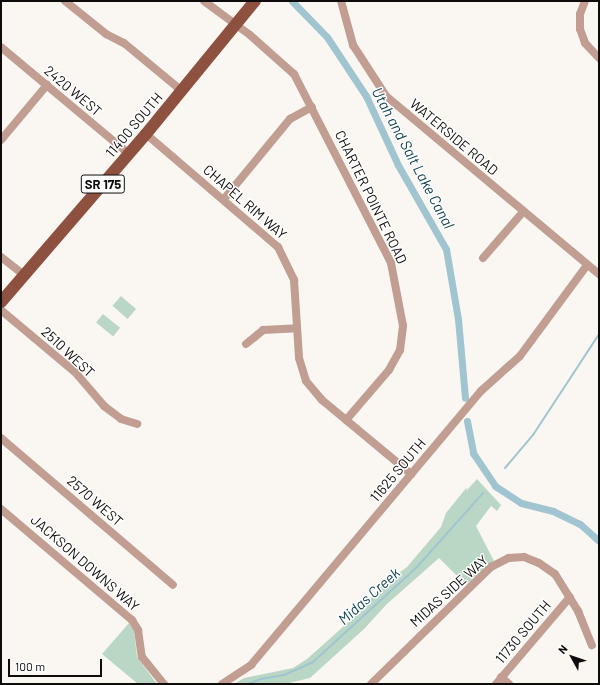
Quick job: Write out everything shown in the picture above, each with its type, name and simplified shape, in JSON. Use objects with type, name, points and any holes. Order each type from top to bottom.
[{"type":"main road","name":"11400 SOUTH","points":[[1,302],[146,134],[255,1]]},
{"type":"street","points":[[65,1],[106,34],[124,43],[182,91]]},
{"type":"street","name":"CHARTER POINTE ROAD","points":[[204,1],[290,70],[312,107],[391,263],[403,326],[401,342],[393,364],[346,420]]},
{"type":"street","name":"WATERSIDE ROAD","points":[[341,1],[353,45],[386,96],[587,266],[599,274]]},
{"type":"street","points":[[585,1],[580,14],[580,29],[585,43],[599,58]]},
{"type":"street","name":"2420 WEST","points":[[1,47],[129,154]]},
{"type":"street","points":[[1,140],[47,85]]},
{"type":"street","points":[[224,199],[290,119],[312,107]]},
{"type":"street","name":"CHAPEL RIM WAY","points":[[146,134],[269,238],[286,259],[295,287],[300,364],[306,381],[317,396],[411,474]]},
{"type":"street","points":[[483,258],[523,212]]},
{"type":"street","points":[[1,257],[24,275]]},
{"type":"street","name":"11625 SOUTH","points":[[222,684],[251,665],[481,391],[520,356],[587,266]]},
{"type":"street","name":"2510 WEST","points":[[1,310],[75,372],[104,406],[121,419],[138,424]]},
{"type":"street","points":[[246,344],[263,330],[297,328]]},
{"type":"street","name":"2570 WEST","points":[[1,438],[173,585]]},
{"type":"street","name":"JACKSON DOWNS WAY","points":[[1,509],[132,620],[138,630],[142,657],[164,684]]},
{"type":"street","name":"MIDAS SIDE WAY","points":[[371,684],[491,567],[509,558],[524,557],[539,563],[556,574],[570,597],[592,645]]},
{"type":"street","name":"11730 SOUTH","points":[[496,684],[570,597]]},
{"type":"street","points":[[501,677],[509,684]]},
{"type":"green space","points":[[121,296],[136,309],[128,319],[112,306]]},
{"type":"green space","points":[[103,314],[120,328],[113,336],[96,323]]},
{"type":"green space","points":[[477,479],[501,505],[497,511],[491,506],[476,526],[494,561],[466,585],[439,558],[387,604],[364,629],[310,678],[285,684],[234,684],[244,678],[293,668],[307,659],[353,618],[383,585],[407,567],[441,527],[446,513],[467,487],[466,491]]},
{"type":"green space","points":[[129,623],[134,630],[137,657],[157,684],[138,684],[102,654]]},
{"type":"waterway","name":"Utah and Salt Lake Canal","points":[[292,1],[327,37],[366,96],[398,165],[446,249],[458,319],[465,398]]},
{"type":"waterway","name":"Midas Creek","points":[[505,468],[533,435],[599,334]]},
{"type":"waterway","name":"Utah and Salt Lake Canal","points":[[467,421],[473,453],[495,486],[521,503],[553,511],[580,524],[599,541]]},
{"type":"waterway","name":"Midas Creek","points":[[248,684],[261,679],[284,675],[313,662],[416,568],[483,493]]}]
